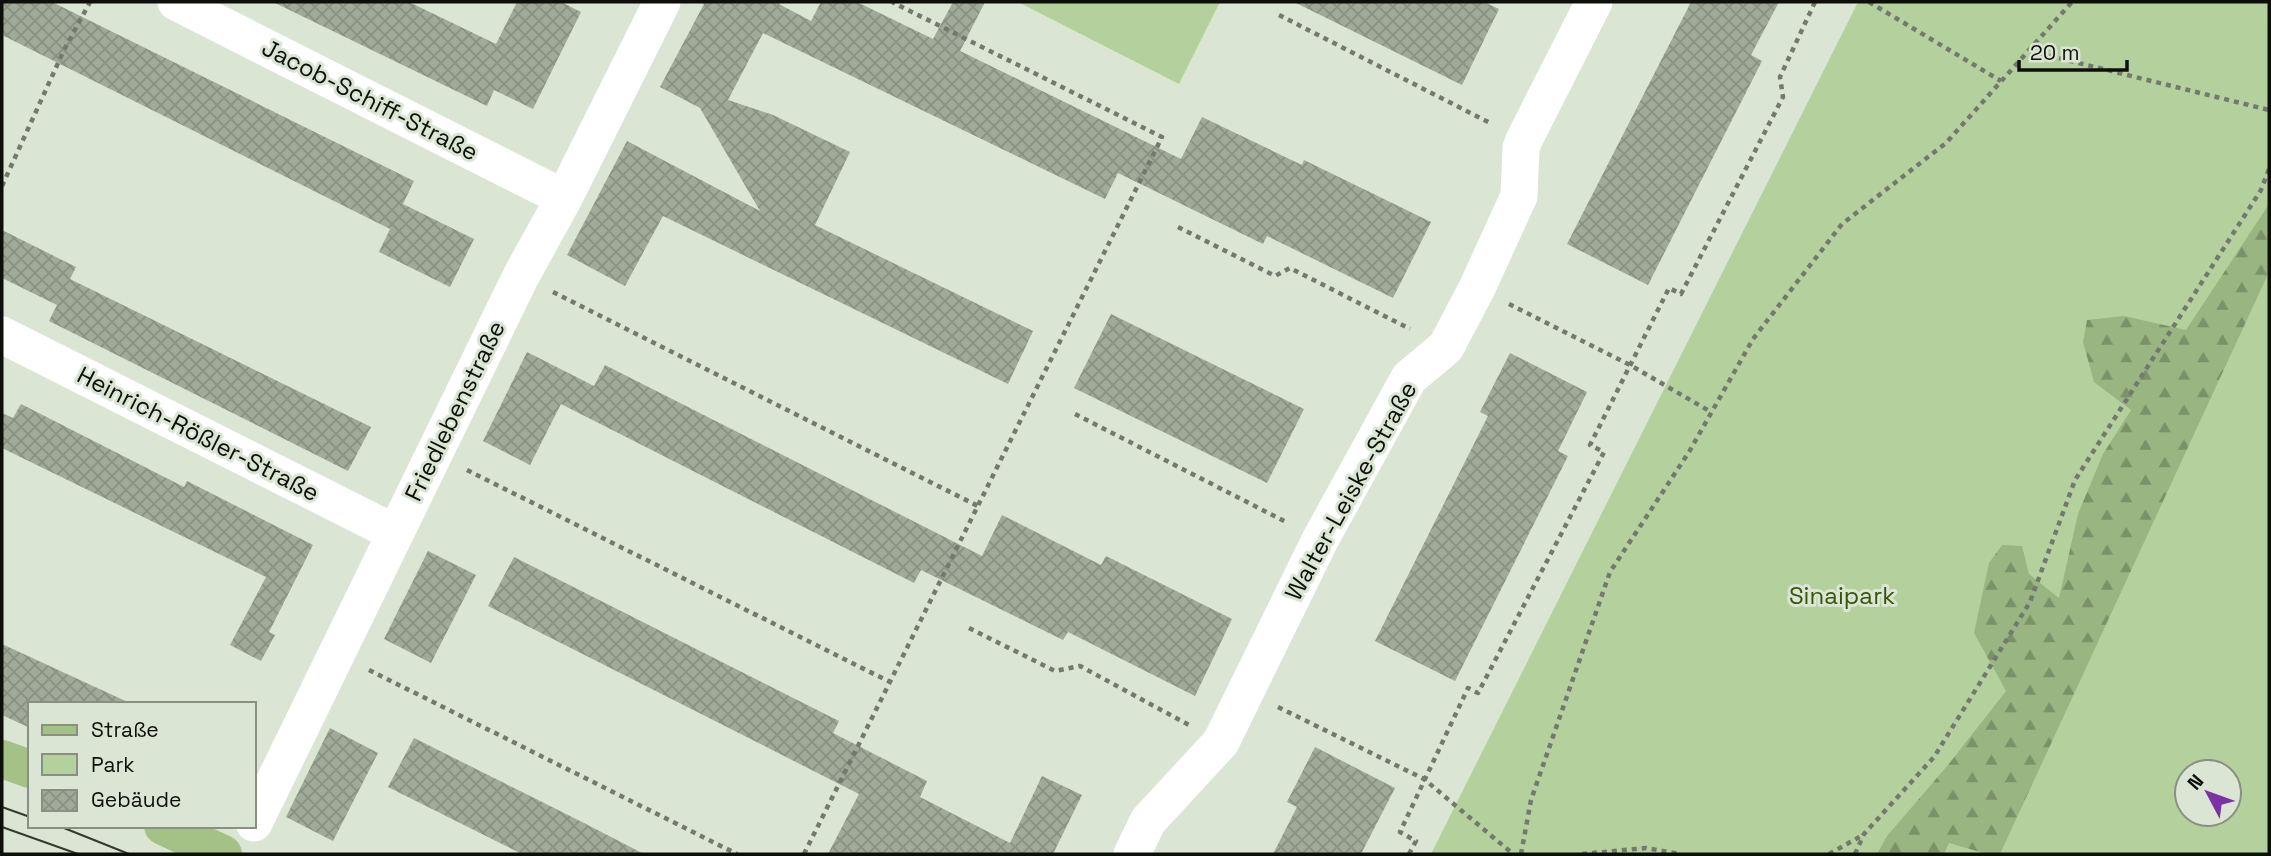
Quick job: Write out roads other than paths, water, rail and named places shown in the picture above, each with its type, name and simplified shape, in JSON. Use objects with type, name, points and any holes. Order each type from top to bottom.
[{"type":"main road","points":[[2,759],[28,768]]},
{"type":"main road","points":[[167,828],[223,854]]},
{"type":"street","name":"Jacob-Schiff-Straße","points":[[176,2],[564,198]]},
{"type":"street","name":"Friedlebenstraße","points":[[256,819],[521,276],[564,198],[662,2]]},
{"type":"street","name":"Walter-Leiske-Straße","points":[[1132,854],[1148,821],[1221,742],[1320,540],[1409,378],[1446,347],[1477,288],[1519,196],[1521,148],[1524,140],[1594,2]]},
{"type":"street","name":"Heinrich-Rößler-Straße","points":[[2,335],[395,533]]},
{"type":"street","name":"Friedlebenstraße","points":[[239,854],[252,828]]},
{"type":"tram line","points":[[2,807],[28,816]]},
{"type":"tram line","points":[[2,827],[78,854]]},
{"type":"tram line","points":[[64,828],[129,854]]},
{"type":"park label","name":"Sinaipark","points":[[1842,596]]}]
